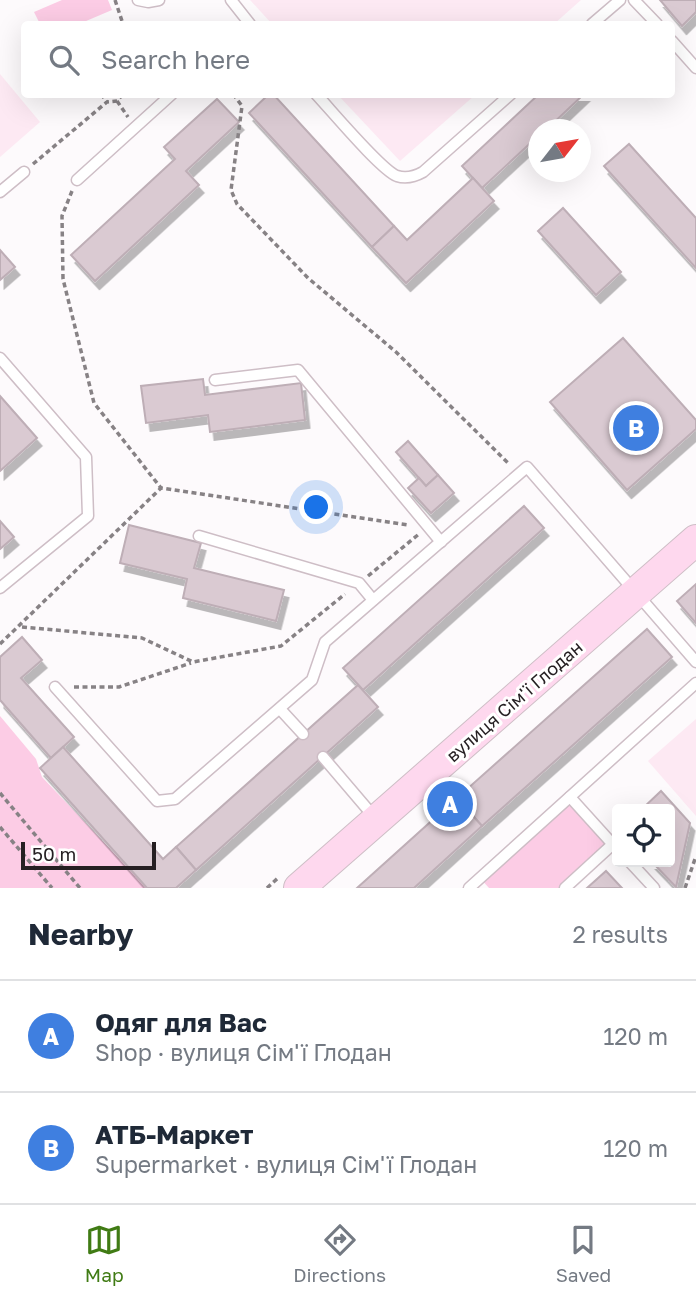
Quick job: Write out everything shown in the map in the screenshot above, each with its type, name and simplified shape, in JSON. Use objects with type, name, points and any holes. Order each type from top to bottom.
[{"type":"street","name":"вулиця Сім'ї Глодан","points":[[299,888],[696,540]]},
{"type":"lane","points":[[138,0],[159,0]]},
{"type":"lane","points":[[231,0],[248,21]]},
{"type":"lane","points":[[596,21],[620,0]]},
{"type":"lane","points":[[635,0],[654,21]]},
{"type":"lane","points":[[675,45],[696,68]]},
{"type":"lane","points":[[76,180],[168,98]]},
{"type":"lane","points":[[320,98],[384,167],[398,177],[407,178],[422,172],[506,98]]},
{"type":"lane","points":[[0,192],[24,172]]},
{"type":"lane","points":[[0,358],[86,457],[88,516],[0,588]]},
{"type":"lane","points":[[215,380],[298,370],[441,542]]},
{"type":"lane","points":[[55,687],[158,801],[175,799],[312,680],[326,642],[527,467],[696,662]]},
{"type":"lane","points":[[200,536],[359,583],[373,600]]},
{"type":"lane","points":[[469,888],[696,683]]},
{"type":"lane","points":[[279,709],[303,734]]},
{"type":"lane","points":[[323,757],[377,820]]},
{"type":"lane","points":[[570,797],[612,843]]},
{"type":"lane","points":[[565,888],[612,849]]},
{"type":"lane","points":[[634,867],[654,888]]},
{"type":"path","points":[[115,0],[122,21]]},
{"type":"path","points":[[104,98],[107,102]]},
{"type":"path","points":[[24,172],[107,102],[120,98]]},
{"type":"path","points":[[236,98],[242,106],[231,190],[237,204],[308,278],[396,352],[519,474]]},
{"type":"path","points":[[76,180],[62,216],[62,279],[94,403],[161,488]]},
{"type":"path","points":[[55,687],[119,687],[193,662],[281,646],[428,526]]},
{"type":"path","points":[[20,627],[142,638],[193,662]]},
{"type":"path","points":[[0,793],[80,888]]},
{"type":"path","points":[[0,827],[52,888]]},
{"type":"path","points":[[685,888],[696,856]]},
{"type":"shaded area","points":[[62,0],[108,0],[112,10],[86,21],[38,21],[34,12]]},
{"type":"shaded area","points":[[250,0],[581,0],[557,21],[269,21]]},
{"type":"shaded area","points":[[0,74],[40,122],[0,157]]},
{"type":"shaded area","points":[[341,98],[472,98],[400,161]]},
{"type":"shaded area","points":[[0,716],[36,759],[42,777],[147,888],[0,888]]},
{"type":"shaded area","points":[[696,719],[696,816],[648,761]]},
{"type":"shaded area","points":[[570,797],[612,843],[565,888],[489,888],[480,878]]},
{"type":"building","points":[[660,0],[696,0],[696,12],[682,26]]},
{"type":"building","points":[[265,98],[277,98],[394,226],[372,247],[249,113]]},
{"type":"building","points":[[535,98],[580,98],[558,119],[528,119],[528,145],[482,188],[462,166]]},
{"type":"building","points":[[217,99],[239,122],[186,171],[199,185],[95,281],[71,255],[175,159],[164,147]]},
{"type":"building","points":[[629,144],[696,218],[696,268],[604,166]]},
{"type":"building","points":[[473,178],[494,201],[406,283],[372,247],[394,226],[407,240]]},
{"type":"building","points":[[563,208],[621,272],[596,295],[538,231]]},
{"type":"building","points":[[0,250],[15,267],[0,280]]},
{"type":"building","points":[[623,338],[696,420],[696,429],[627,490],[550,402]]},
{"type":"building","points":[[203,379],[205,395],[301,383],[305,420],[210,432],[208,415],[146,423],[141,386]]},
{"type":"building","points":[[0,396],[37,438],[0,471]]},
{"type":"building","points":[[408,441],[438,475],[426,486],[396,452]]},
{"type":"building","points":[[438,475],[454,493],[431,513],[408,488],[419,478],[426,486]]},
{"type":"building","points":[[524,506],[544,528],[363,690],[343,668]]},
{"type":"building","points":[[0,521],[14,537],[0,549]]},
{"type":"building","points":[[129,525],[201,543],[194,568],[284,590],[276,621],[183,598],[187,579],[120,563]]},
{"type":"building","points":[[696,584],[696,623],[677,601]]},
{"type":"building","points":[[647,629],[672,657],[482,826],[457,798]]},
{"type":"building","points":[[22,637],[42,660],[21,678],[74,737],[51,758],[0,700],[0,657]]},
{"type":"building","points":[[358,685],[378,707],[196,870],[176,847]]},
{"type":"building","points":[[63,747],[163,859],[176,847],[196,870],[176,888],[147,888],[40,768]]},
{"type":"building","points":[[661,791],[673,804],[647,804]]},
{"type":"building","points":[[457,798],[482,826],[414,888],[357,888]]},
{"type":"building","points":[[675,806],[690,823],[676,887],[657,867],[675,867]]},
{"type":"building","points":[[606,871],[622,888],[587,888]]},
{"type":"place","name":"АТБ-Маркет","points":[[636,428]]},
{"type":"place","name":"Одяг для Вас","points":[[450,804]]}]
